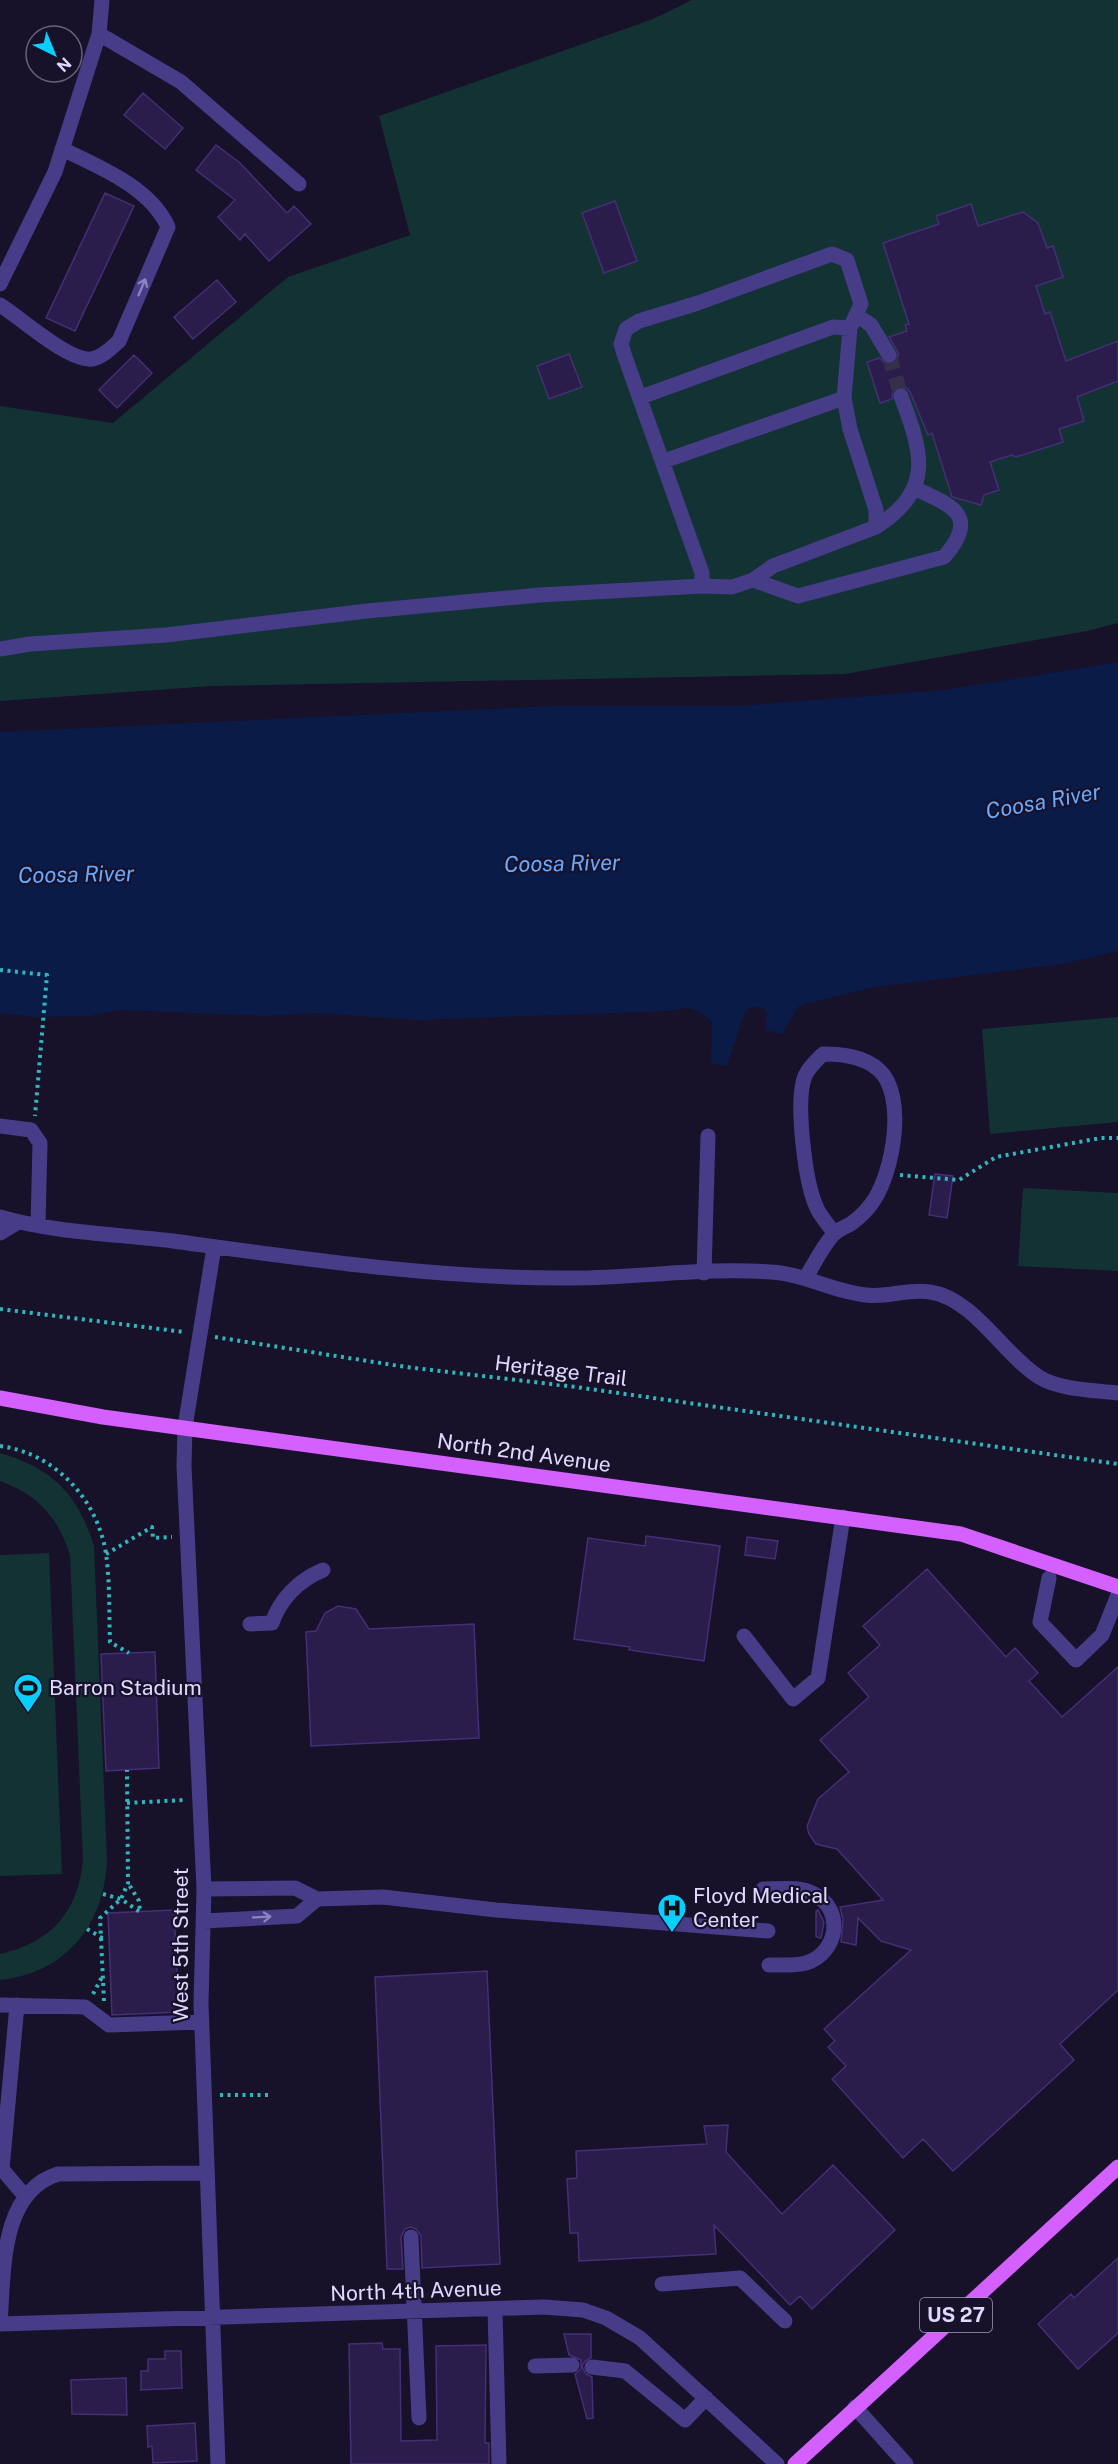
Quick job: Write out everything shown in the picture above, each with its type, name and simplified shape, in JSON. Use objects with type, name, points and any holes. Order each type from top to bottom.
[{"type":"main road","name":"North 2nd Avenue","points":[[0,1398],[103,1417],[960,1534],[1039,1563],[1118,1587]]},
{"type":"main road","name":"US 27","points":[[795,2464],[1118,2168]]},
{"type":"street","points":[[0,284],[55,172],[99,34],[102,0]]},
{"type":"street","points":[[99,34],[181,82],[299,184]]},
{"type":"street","points":[[0,305],[74,355],[91,359],[105,354],[119,341],[168,227],[162,213],[148,199],[106,170],[62,149]]},
{"type":"street","points":[[702,586],[702,573],[621,344],[626,329],[639,321],[698,303],[832,254],[847,260],[861,304],[853,321],[844,398],[850,429],[876,510],[876,527]]},
{"type":"street","points":[[641,397],[853,321],[871,325],[889,355]]},
{"type":"street","points":[[0,649],[30,644],[166,635],[367,611],[540,595],[702,586],[732,587],[753,580],[773,566],[876,527],[905,504],[914,488],[920,460],[914,432],[901,396]]},
{"type":"street","points":[[664,461],[844,398]]},
{"type":"street","points":[[753,580],[798,596],[944,557],[959,540],[962,526],[954,509],[914,488]]},
{"type":"street","points":[[806,1277],[834,1233],[852,1224],[873,1202],[888,1174],[894,1110],[887,1080],[878,1069],[865,1060],[852,1056],[823,1054],[812,1064],[805,1077],[802,1090],[801,1128],[816,1206],[834,1233]]},
{"type":"street","points":[[0,1126],[34,1132],[40,1143],[38,1225]]},
{"type":"street","points":[[704,1273],[708,1136]]},
{"type":"street","points":[[0,1217],[38,1225],[405,1270],[571,1278],[767,1272],[806,1277],[850,1293],[889,1296],[929,1291],[946,1296],[965,1309],[1025,1367],[1040,1377],[1056,1384],[1118,1393]]},
{"type":"street","points":[[0,1233],[18,1222]]},
{"type":"street","name":"West 5th Street","points":[[214,1247],[185,1427],[187,1536],[204,1889],[202,2022],[218,2464]]},
{"type":"street","points":[[744,1636],[793,1699],[818,1678],[843,1517]]},
{"type":"street","points":[[250,1624],[272,1623],[276,1611],[295,1588],[305,1579],[323,1570]]},
{"type":"street","points":[[1049,1578],[1040,1622],[1076,1660],[1102,1635],[1118,1595]]},
{"type":"street","points":[[204,1889],[295,1888],[317,1899],[383,1897],[496,1910],[768,1931]]},
{"type":"street","points":[[763,1889],[806,1890],[816,1894],[825,1902],[834,1923],[833,1938],[822,1955],[807,1963],[769,1965]]},
{"type":"street","points":[[204,1921],[297,1916],[317,1899]]},
{"type":"street","points":[[0,2005],[85,2007],[109,2025],[202,2022]]},
{"type":"street","points":[[17,2005],[2,2169],[24,2195]]},
{"type":"street","points":[[0,2324],[7,2226],[10,2215],[24,2195],[45,2178],[58,2174],[207,2173]]},
{"type":"street","points":[[411,2237],[419,2418]]},
{"type":"street","points":[[662,2284],[740,2278],[785,2321]]},
{"type":"street","name":"North 4th Avenue","points":[[0,2324],[544,2307],[583,2310],[606,2318],[640,2338],[777,2464]]},
{"type":"street","points":[[495,2309],[499,2464]]},
{"type":"street","points":[[535,2366],[572,2365]]},
{"type":"street","points":[[592,2367],[625,2371],[685,2420],[706,2398]]},
{"type":"street","points":[[855,2408],[906,2464]]},
{"type":"path","points":[[0,970],[47,975],[34,1132]]},
{"type":"path","points":[[888,1174],[959,1180],[996,1157],[1101,1138],[1118,1138]]},
{"type":"path","name":"Heritage Trail","points":[[0,1309],[201,1334],[406,1367],[576,1387],[1118,1464]]},
{"type":"path","points":[[0,1446],[40,1458],[72,1483],[93,1513],[106,1554],[110,1642],[129,1653]]},
{"type":"path","points":[[106,1554],[152,1527],[153,1538],[187,1536]]},
{"type":"path","points":[[105,2022],[100,1918],[121,1899],[128,1883],[127,1770]]},
{"type":"path","points":[[128,1803],[199,1800]]},
{"type":"path","points":[[103,1894],[121,1899],[140,1912],[139,1902],[128,1883]]},
{"type":"path","points":[[87,1929],[102,1938]]},
{"type":"path","points":[[204,2095],[271,2095]]},
{"type":"green space","points":[[692,0],[1118,0],[1118,623],[1087,631],[845,674],[212,686],[0,701],[0,406],[113,423],[288,277],[410,235],[379,116],[653,19]]},
{"type":"green space","points":[[1118,1017],[1118,1122],[990,1134],[982,1029]]},
{"type":"green space","points":[[1023,1188],[1118,1193],[1118,1271],[1018,1266]]},
{"type":"green space","points":[[0,1453],[34,1467],[48,1475],[60,1486],[80,1512],[94,1546],[107,1861],[98,1906],[77,1942],[62,1956],[44,1967],[23,1976],[0,1980],[0,1954],[34,1942],[59,1922],[68,1910],[80,1879],[83,1860],[70,1555],[59,1529],[45,1509],[25,1493],[0,1481]]},
{"type":"green space","name":"Barron Stadium","points":[[49,1553],[62,1874],[0,1876],[0,1555]]},
{"type":"water","name":"Coosa River","points":[[1118,662],[1118,951],[1062,964],[874,987],[809,1003],[799,1006],[782,1034],[765,1030],[767,1013],[764,1008],[751,1007],[744,1014],[727,1066],[711,1063],[712,1022],[698,1011],[688,1008],[671,1011],[418,1020],[316,1013],[267,1016],[117,1010],[90,1016],[36,1017],[0,1013],[0,732],[553,706],[737,706],[945,690]]},
{"type":"building","points":[[143,93],[183,128],[165,149],[124,115]]},
{"type":"building","points":[[216,145],[239,162],[287,213],[294,206],[311,224],[269,261],[245,234],[240,240],[218,217],[235,200],[196,170]]},
{"type":"building","points":[[105,193],[134,206],[75,331],[46,318]]},
{"type":"building","points":[[615,201],[637,261],[604,273],[582,213]]},
{"type":"building","points":[[971,204],[978,226],[1023,212],[1038,223],[1047,248],[1053,246],[1063,277],[1036,286],[1045,314],[1050,312],[1066,361],[1118,341],[1118,381],[1077,397],[1084,421],[1059,429],[1063,442],[1016,457],[1012,455],[990,462],[999,490],[984,495],[981,505],[952,497],[932,433],[928,435],[910,392],[907,388],[898,387],[893,390],[892,399],[880,403],[867,362],[880,358],[885,364],[894,363],[899,354],[889,337],[907,331],[905,325],[909,324],[883,243],[939,224],[936,216]]},
{"type":"building","points":[[217,280],[236,302],[193,339],[174,317]]},
{"type":"building","points":[[569,354],[582,387],[549,399],[537,366]]},
{"type":"building","points":[[134,355],[152,373],[117,408],[99,390]]},
{"type":"building","points":[[935,1174],[953,1176],[947,1218],[929,1215]]},
{"type":"building","points":[[646,1536],[720,1546],[704,1661],[574,1639],[588,1538],[645,1546]]},
{"type":"building","points":[[747,1537],[778,1541],[775,1559],[745,1555]]},
{"type":"building","name":"Floyd Medical Center","points":[[927,1569],[1006,1657],[1015,1648],[1038,1673],[1029,1681],[1062,1717],[1118,1667],[1118,1990],[1060,2044],[1074,2060],[953,2171],[923,2139],[903,2158],[832,2079],[846,2066],[828,2047],[835,2041],[824,2029],[911,1950],[881,1941],[858,1918],[856,1945],[841,1942],[843,1920],[840,1907],[883,1900],[837,1849],[816,1844],[807,1826],[818,1799],[849,1772],[820,1740],[869,1697],[848,1673],[880,1645],[863,1626]]},
{"type":"building","points":[[338,1606],[356,1609],[369,1629],[474,1624],[479,1738],[311,1746],[306,1632],[316,1631],[325,1613]]},
{"type":"building","points":[[155,1652],[159,1768],[106,1771],[101,1654]]},
{"type":"building","points":[[174,1910],[179,2012],[112,2015],[108,1913]]},
{"type":"building","points":[[818,1910],[824,1922],[821,1938],[816,1937],[816,1911]]},
{"type":"building","points":[[487,1971],[500,2264],[422,2268],[421,2236],[416,2229],[411,2227],[405,2229],[401,2237],[403,2269],[387,2269],[375,1977]]},
{"type":"building","points":[[728,2125],[726,2152],[782,2214],[833,2165],[895,2230],[812,2309],[800,2296],[790,2305],[714,2225],[716,2254],[579,2261],[578,2233],[570,2233],[567,2179],[577,2178],[576,2151],[707,2144],[704,2126]]},
{"type":"building","points":[[1118,2258],[1118,2333],[1078,2369],[1038,2324],[1071,2294],[1074,2298]]},
{"type":"building","points":[[564,2334],[591,2334],[591,2358],[582,2366],[586,2374],[592,2377],[593,2418],[587,2419],[575,2374],[581,2369],[581,2360],[569,2355]]},
{"type":"building","points":[[382,2343],[383,2349],[400,2349],[401,2441],[437,2440],[436,2346],[486,2345],[485,2443],[489,2443],[489,2464],[351,2464],[349,2344]]},
{"type":"building","points":[[165,2351],[181,2351],[182,2388],[141,2390],[141,2371],[148,2371],[148,2359],[165,2359]]},
{"type":"building","points":[[126,2378],[127,2415],[72,2414],[71,2380]]},
{"type":"building","points":[[195,2423],[197,2461],[153,2463],[152,2446],[148,2447],[147,2426]]},
{"type":"tunnel","points":[[889,355],[901,396]]},
{"type":"place","name":"Barron Stadium","points":[[28,1714]]},
{"type":"place","name":"Floyd Medical Center","points":[[672,1934]]}]
